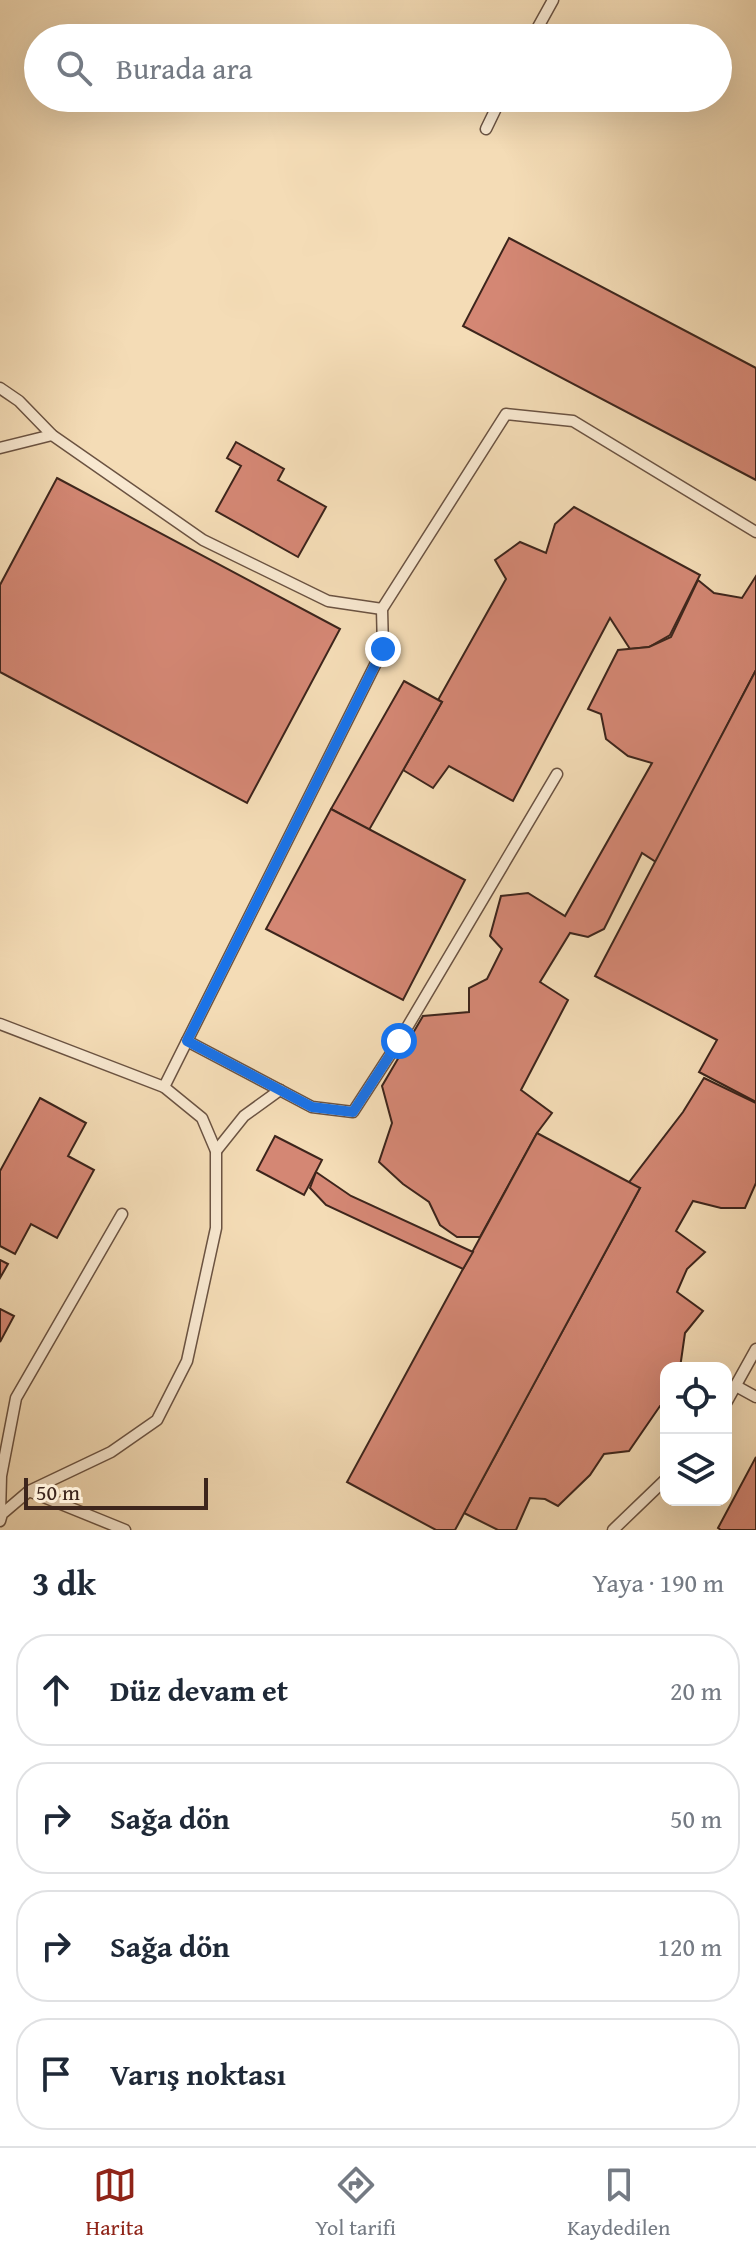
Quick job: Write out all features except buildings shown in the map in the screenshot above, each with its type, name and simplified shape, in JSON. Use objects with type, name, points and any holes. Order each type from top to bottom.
[{"type":"lane","points":[[540,24],[553,0]]},
{"type":"lane","points":[[486,129],[494,112]]},
{"type":"lane","points":[[0,388],[19,401],[52,435],[203,540],[328,601],[382,609]]},
{"type":"lane","points":[[164,1087],[383,649],[382,609],[506,414],[573,421],[756,532]]},
{"type":"lane","points":[[0,448],[52,435]]},
{"type":"lane","points":[[187,1041],[312,1107],[353,1112],[399,1041],[557,774]]},
{"type":"lane","points":[[0,1024],[164,1087],[202,1118],[216,1151],[216,1228],[187,1361],[157,1420],[111,1452],[29,1491],[1,1517]]},
{"type":"lane","points":[[216,1151],[244,1116],[280,1090]]},
{"type":"lane","points":[[1,1517],[1,1476],[16,1398],[122,1214]]},
{"type":"lane","points":[[732,1393],[756,1349]]},
{"type":"lane","points":[[736,1386],[756,1397]]},
{"type":"lane","points":[[613,1530],[660,1485]]},
{"type":"lane","points":[[29,1491],[125,1530]]},
{"type":"route","points":[[383,649],[187,1041],[312,1107],[353,1112],[399,1041]]}]
